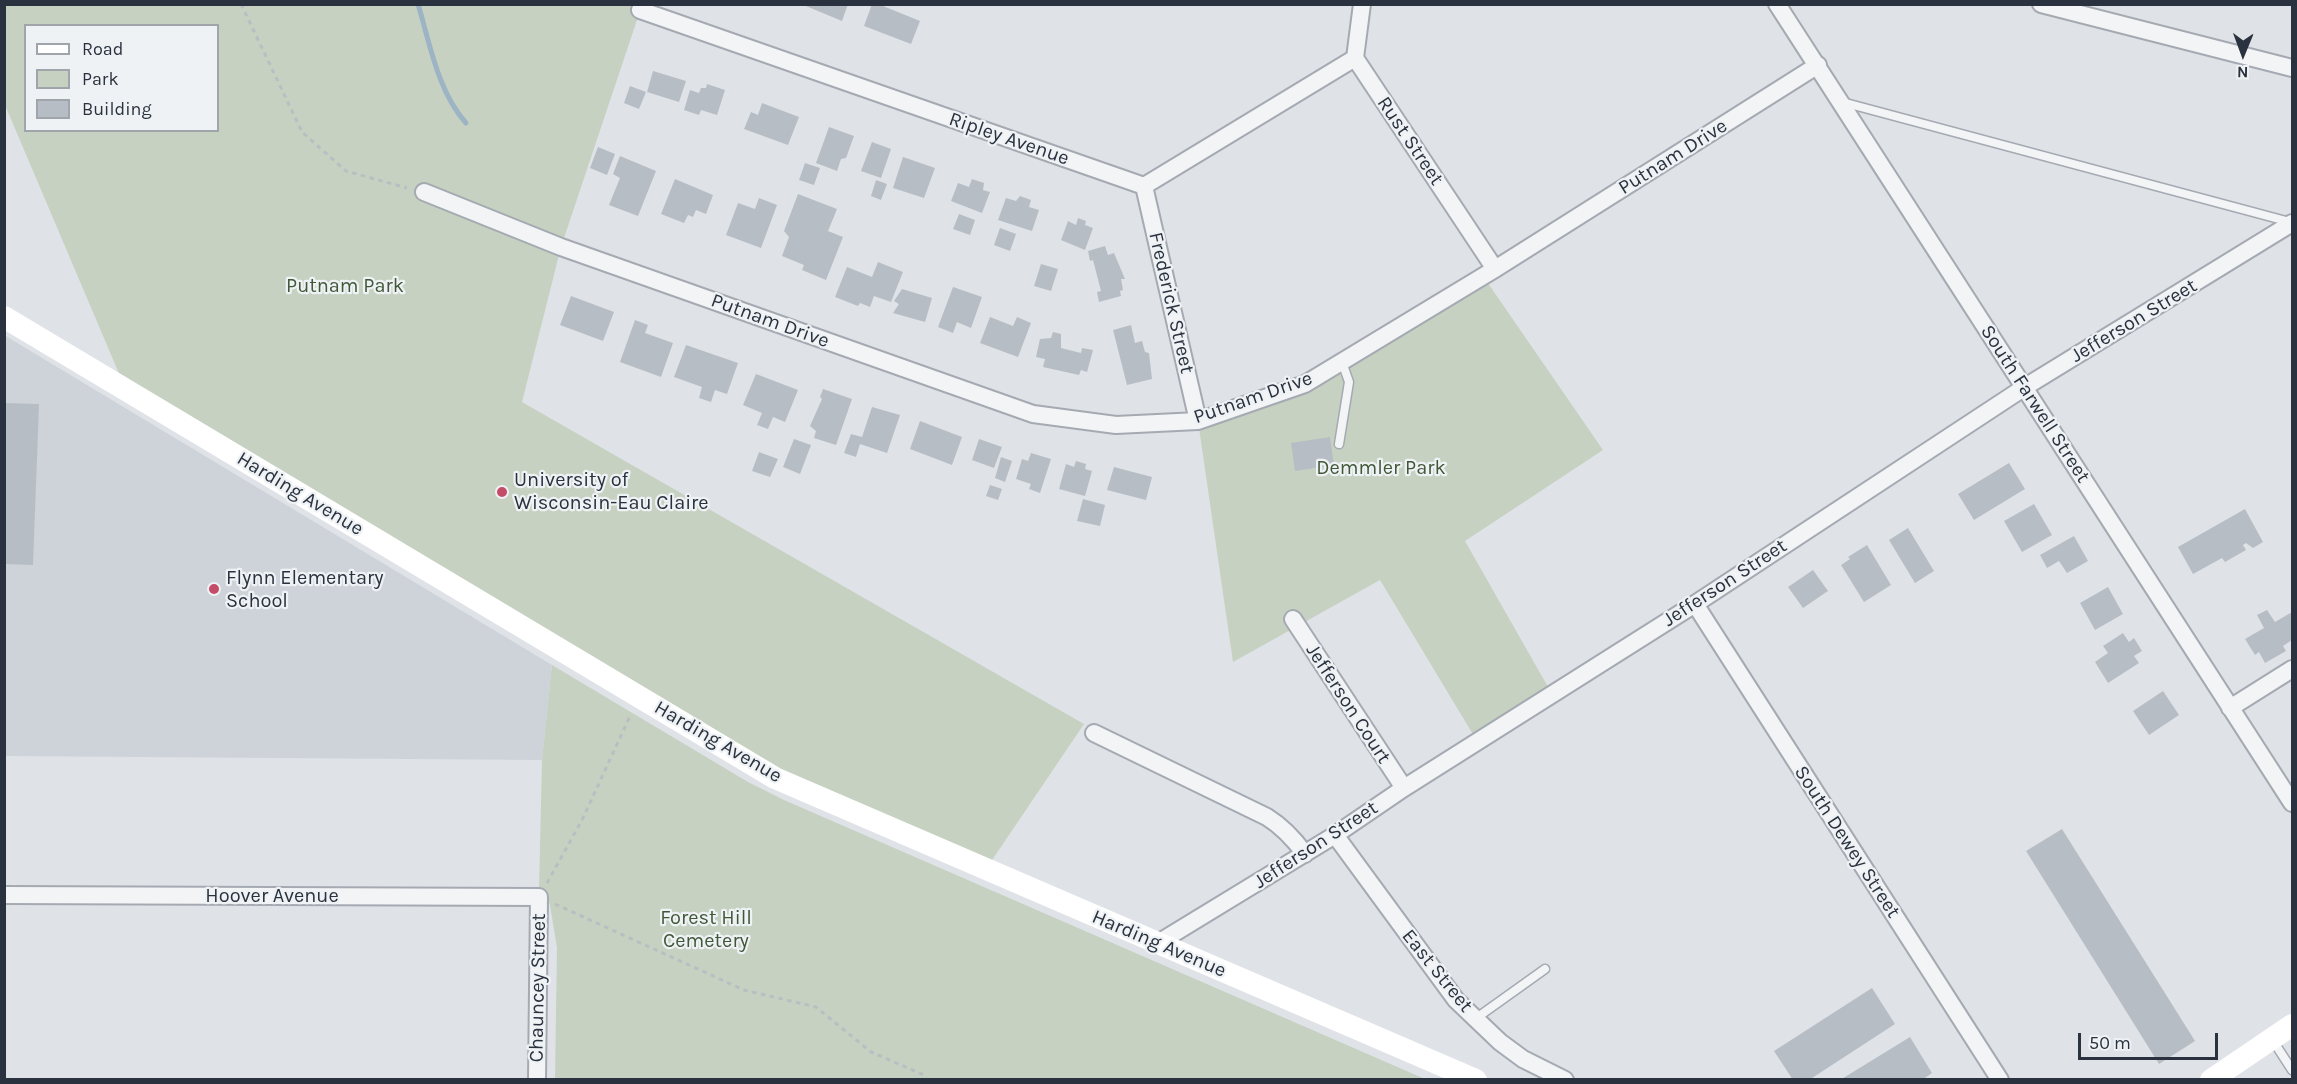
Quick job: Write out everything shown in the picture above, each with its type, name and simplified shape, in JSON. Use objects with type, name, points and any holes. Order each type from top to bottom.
[{"type":"main road","name":"Harding Avenue","points":[[4,317],[774,778],[1476,1080]]},
{"type":"main road","points":[[2211,1080],[2292,1025]]},
{"type":"street","points":[[1144,186],[1355,58],[1362,4]]},
{"type":"street","name":"South Farwell Street","points":[[1777,4],[2292,803]]},
{"type":"street","points":[[2041,4],[2292,68]]},
{"type":"street","name":"Ripley Avenue","points":[[640,10],[1144,186]]},
{"type":"street","name":"Rust Street","points":[[1355,58],[1494,269]]},
{"type":"street","name":"Putnam Drive","points":[[423,192],[561,247],[1033,414],[1116,425],[1198,421],[1305,384],[1494,269],[1818,65]]},
{"type":"street","name":"Frederick Street","points":[[1144,186],[1198,421]]},
{"type":"street","name":"Jefferson Street","points":[[1158,943],[1335,835],[1404,788],[1695,604],[2025,387],[2292,223]]},
{"type":"street","name":"South Dewey Street","points":[[1695,604],[2000,1080]]},
{"type":"street","name":"Jefferson Court","points":[[1293,619],[1404,788]]},
{"type":"street","points":[[2230,708],[2292,669]]},
{"type":"street","points":[[1094,733],[1267,817],[1294,838],[1305,854]]},
{"type":"street","name":"East Street","points":[[1335,835],[1440,980],[1475,1019],[1523,1059],[1565,1080]]},
{"type":"street","name":"Hoover Avenue","points":[[4,895],[540,897]]},
{"type":"street","name":"Chauncey Street","points":[[537,1080],[540,897]]},
{"type":"lane","points":[[1841,102],[2292,223]]},
{"type":"lane","points":[[1339,444],[1349,382],[1342,362]]},
{"type":"lane","points":[[1475,1019],[1545,969]]},
{"type":"lane","points":[[2272,1039],[2292,1070]]},
{"type":"path","points":[[241,4],[302,132],[346,171],[423,192]]},
{"type":"path","points":[[639,696],[582,820],[540,897],[744,990],[816,1007],[871,1052],[924,1075],[927,1080]]},
{"type":"shaded area","name":"Flynn Elementary School","points":[[4,335],[552,665],[542,760],[5,756]]},
{"type":"green space","name":"Putnam Park","points":[[4,5],[642,5],[561,247],[522,402],[1084,724],[986,869],[774,778],[126,390],[5,105]]},
{"type":"green space","name":"Demmler Park","points":[[1483,276],[1603,450],[1465,541],[1552,694],[1477,741],[1380,580],[1233,662],[1198,421],[1305,384]]},
{"type":"green space","name":"Forest Hill Cemetery","points":[[552,665],[748,782],[784,800],[1425,1079],[555,1079],[557,948],[550,905],[547,897],[539,889],[542,760]]},
{"type":"building","points":[[801,4],[848,4],[842,21]]},
{"type":"building","points":[[872,4],[878,4],[920,21],[911,44],[864,26]]},
{"type":"building","points":[[653,71],[686,81],[679,102],[647,92]]},
{"type":"building","points":[[707,84],[725,90],[717,115],[701,110],[699,115],[684,110],[690,90],[699,93],[701,88],[706,88]]},
{"type":"building","points":[[630,86],[646,92],[639,109],[624,103]]},
{"type":"building","points":[[762,103],[799,117],[788,145],[744,129],[751,112],[758,115]]},
{"type":"building","points":[[829,127],[854,136],[846,158],[841,159],[837,171],[816,163]]},
{"type":"building","points":[[872,142],[891,149],[881,178],[861,171]]},
{"type":"building","points":[[598,147],[615,154],[607,175],[590,168]]},
{"type":"building","points":[[620,156],[656,171],[638,216],[609,205],[620,178],[613,174]]},
{"type":"building","points":[[903,157],[935,168],[924,198],[893,188]]},
{"type":"building","points":[[805,163],[820,168],[814,185],[799,180]]},
{"type":"building","points":[[675,179],[713,195],[706,214],[696,210],[693,217],[688,215],[684,223],[661,214]]},
{"type":"building","points":[[972,179],[984,183],[983,190],[990,192],[982,213],[951,201],[958,183],[969,187]]},
{"type":"building","points":[[876,180],[887,184],[881,200],[871,196]]},
{"type":"building","points":[[798,194],[837,209],[828,231],[843,237],[826,280],[802,270],[804,265],[782,256],[789,237],[784,231]]},
{"type":"building","points":[[1020,196],[1031,200],[1029,207],[1039,210],[1032,231],[998,220],[1006,198],[1016,201]]},
{"type":"building","points":[[759,198],[777,205],[761,248],[726,235],[738,203],[755,209]]},
{"type":"building","points":[[959,214],[975,220],[970,235],[953,229]]},
{"type":"building","points":[[1078,218],[1086,221],[1085,225],[1093,228],[1085,250],[1061,240],[1068,221],[1076,225]]},
{"type":"building","points":[[1000,228],[1016,234],[1010,251],[994,245]]},
{"type":"building","points":[[1105,246],[1108,255],[1114,253],[1125,279],[1121,279],[1123,290],[1120,291],[1121,296],[1099,302],[1097,292],[1101,291],[1093,260],[1090,261],[1088,251]]},
{"type":"building","points":[[878,262],[903,272],[891,302],[874,296],[870,307],[860,303],[858,306],[835,297],[847,267],[872,277]]},
{"type":"building","points":[[1041,264],[1058,269],[1051,291],[1034,286]]},
{"type":"building","points":[[953,287],[982,297],[971,328],[957,322],[953,333],[938,327]]},
{"type":"building","points":[[902,289],[932,298],[925,322],[893,313],[899,304],[894,301]]},
{"type":"building","points":[[571,296],[614,312],[603,341],[560,325]]},
{"type":"building","points":[[990,317],[1013,326],[1017,317],[1031,323],[1018,357],[980,343]]},
{"type":"building","points":[[635,320],[648,325],[645,333],[673,343],[661,377],[620,362]]},
{"type":"building","points":[[1131,325],[1135,343],[1142,341],[1145,352],[1149,353],[1152,379],[1127,385],[1113,330]]},
{"type":"building","points":[[1053,332],[1061,334],[1061,348],[1081,353],[1082,348],[1093,350],[1087,372],[1081,370],[1079,375],[1043,367],[1045,359],[1036,357],[1040,339],[1051,338]]},
{"type":"building","points":[[686,345],[738,363],[727,394],[715,390],[711,402],[699,398],[702,387],[674,377]]},
{"type":"building","points":[[756,374],[798,390],[785,422],[773,417],[768,429],[757,425],[762,413],[743,405]]},
{"type":"building","points":[[823,389],[852,399],[836,445],[814,438],[816,431],[810,426],[822,399],[820,397]]},
{"type":"building","points":[[4,403],[39,404],[33,565],[4,564]]},
{"type":"building","points":[[872,407],[900,415],[887,453],[860,444],[856,457],[844,453],[851,434],[862,437]]},
{"type":"building","points":[[920,421],[962,437],[952,465],[910,449]]},
{"type":"building","points":[[1330,437],[1334,465],[1295,471],[1291,443]]},
{"type":"building","points":[[794,439],[811,445],[800,474],[783,467]]},
{"type":"building","points":[[979,439],[1002,447],[994,468],[972,460]]},
{"type":"building","points":[[759,452],[778,459],[770,477],[752,471]]},
{"type":"building","points":[[1031,453],[1051,459],[1040,493],[1029,489],[1031,484],[1016,479],[1022,459],[1028,461]]},
{"type":"building","points":[[1001,457],[1012,461],[1005,482],[995,478]]},
{"type":"building","points":[[1076,461],[1086,464],[1085,469],[1092,471],[1085,496],[1059,489],[1066,464],[1074,467]]},
{"type":"building","points":[[2009,463],[2025,489],[1974,520],[1958,494]]},
{"type":"building","points":[[1114,467],[1152,477],[1146,500],[1107,490]]},
{"type":"building","points":[[990,485],[1002,489],[998,500],[986,496]]},
{"type":"building","points":[[1083,499],[1105,505],[1100,526],[1077,521]]},
{"type":"building","points":[[2034,504],[2052,535],[2022,552],[2004,521]]},
{"type":"building","points":[[2245,509],[2263,542],[2253,548],[2246,543],[2243,545],[2246,550],[2225,562],[2222,558],[2193,574],[2178,547]]},
{"type":"building","points":[[1908,528],[1934,571],[1915,583],[1889,540]]},
{"type":"building","points":[[2074,536],[2088,561],[2067,573],[2059,561],[2047,568],[2040,555]]},
{"type":"building","points":[[1867,545],[1891,585],[1864,602],[1841,565],[1850,559],[1848,557]]},
{"type":"building","points":[[1813,570],[1828,591],[1803,608],[1788,587]]},
{"type":"building","points":[[2108,587],[2123,614],[2095,630],[2080,603]]},
{"type":"building","points":[[2267,610],[2275,622],[2292,612],[2292,640],[2283,646],[2286,651],[2265,663],[2259,652],[2255,655],[2245,639],[2264,628],[2257,615]]},
{"type":"building","points":[[2123,633],[2129,642],[2134,638],[2142,651],[2134,656],[2139,663],[2108,683],[2095,662],[2108,653],[2103,646]]},
{"type":"building","points":[[2163,691],[2179,715],[2149,735],[2133,711]]},
{"type":"building","points":[[2062,829],[2195,1041],[2159,1064],[2026,851]]},
{"type":"building","points":[[1872,988],[1895,1024],[1809,1080],[1793,1080],[1774,1051]]},
{"type":"building","points":[[1910,1037],[1932,1073],[1922,1080],[1840,1080]]},
{"type":"waterway","points":[[418,4],[431,51],[448,97],[466,123]]},
{"type":"place","name":"University of Wisconsin-Eau Claire","points":[[502,492]]},
{"type":"place","name":"Flynn Elementary School","points":[[214,589]]}]
